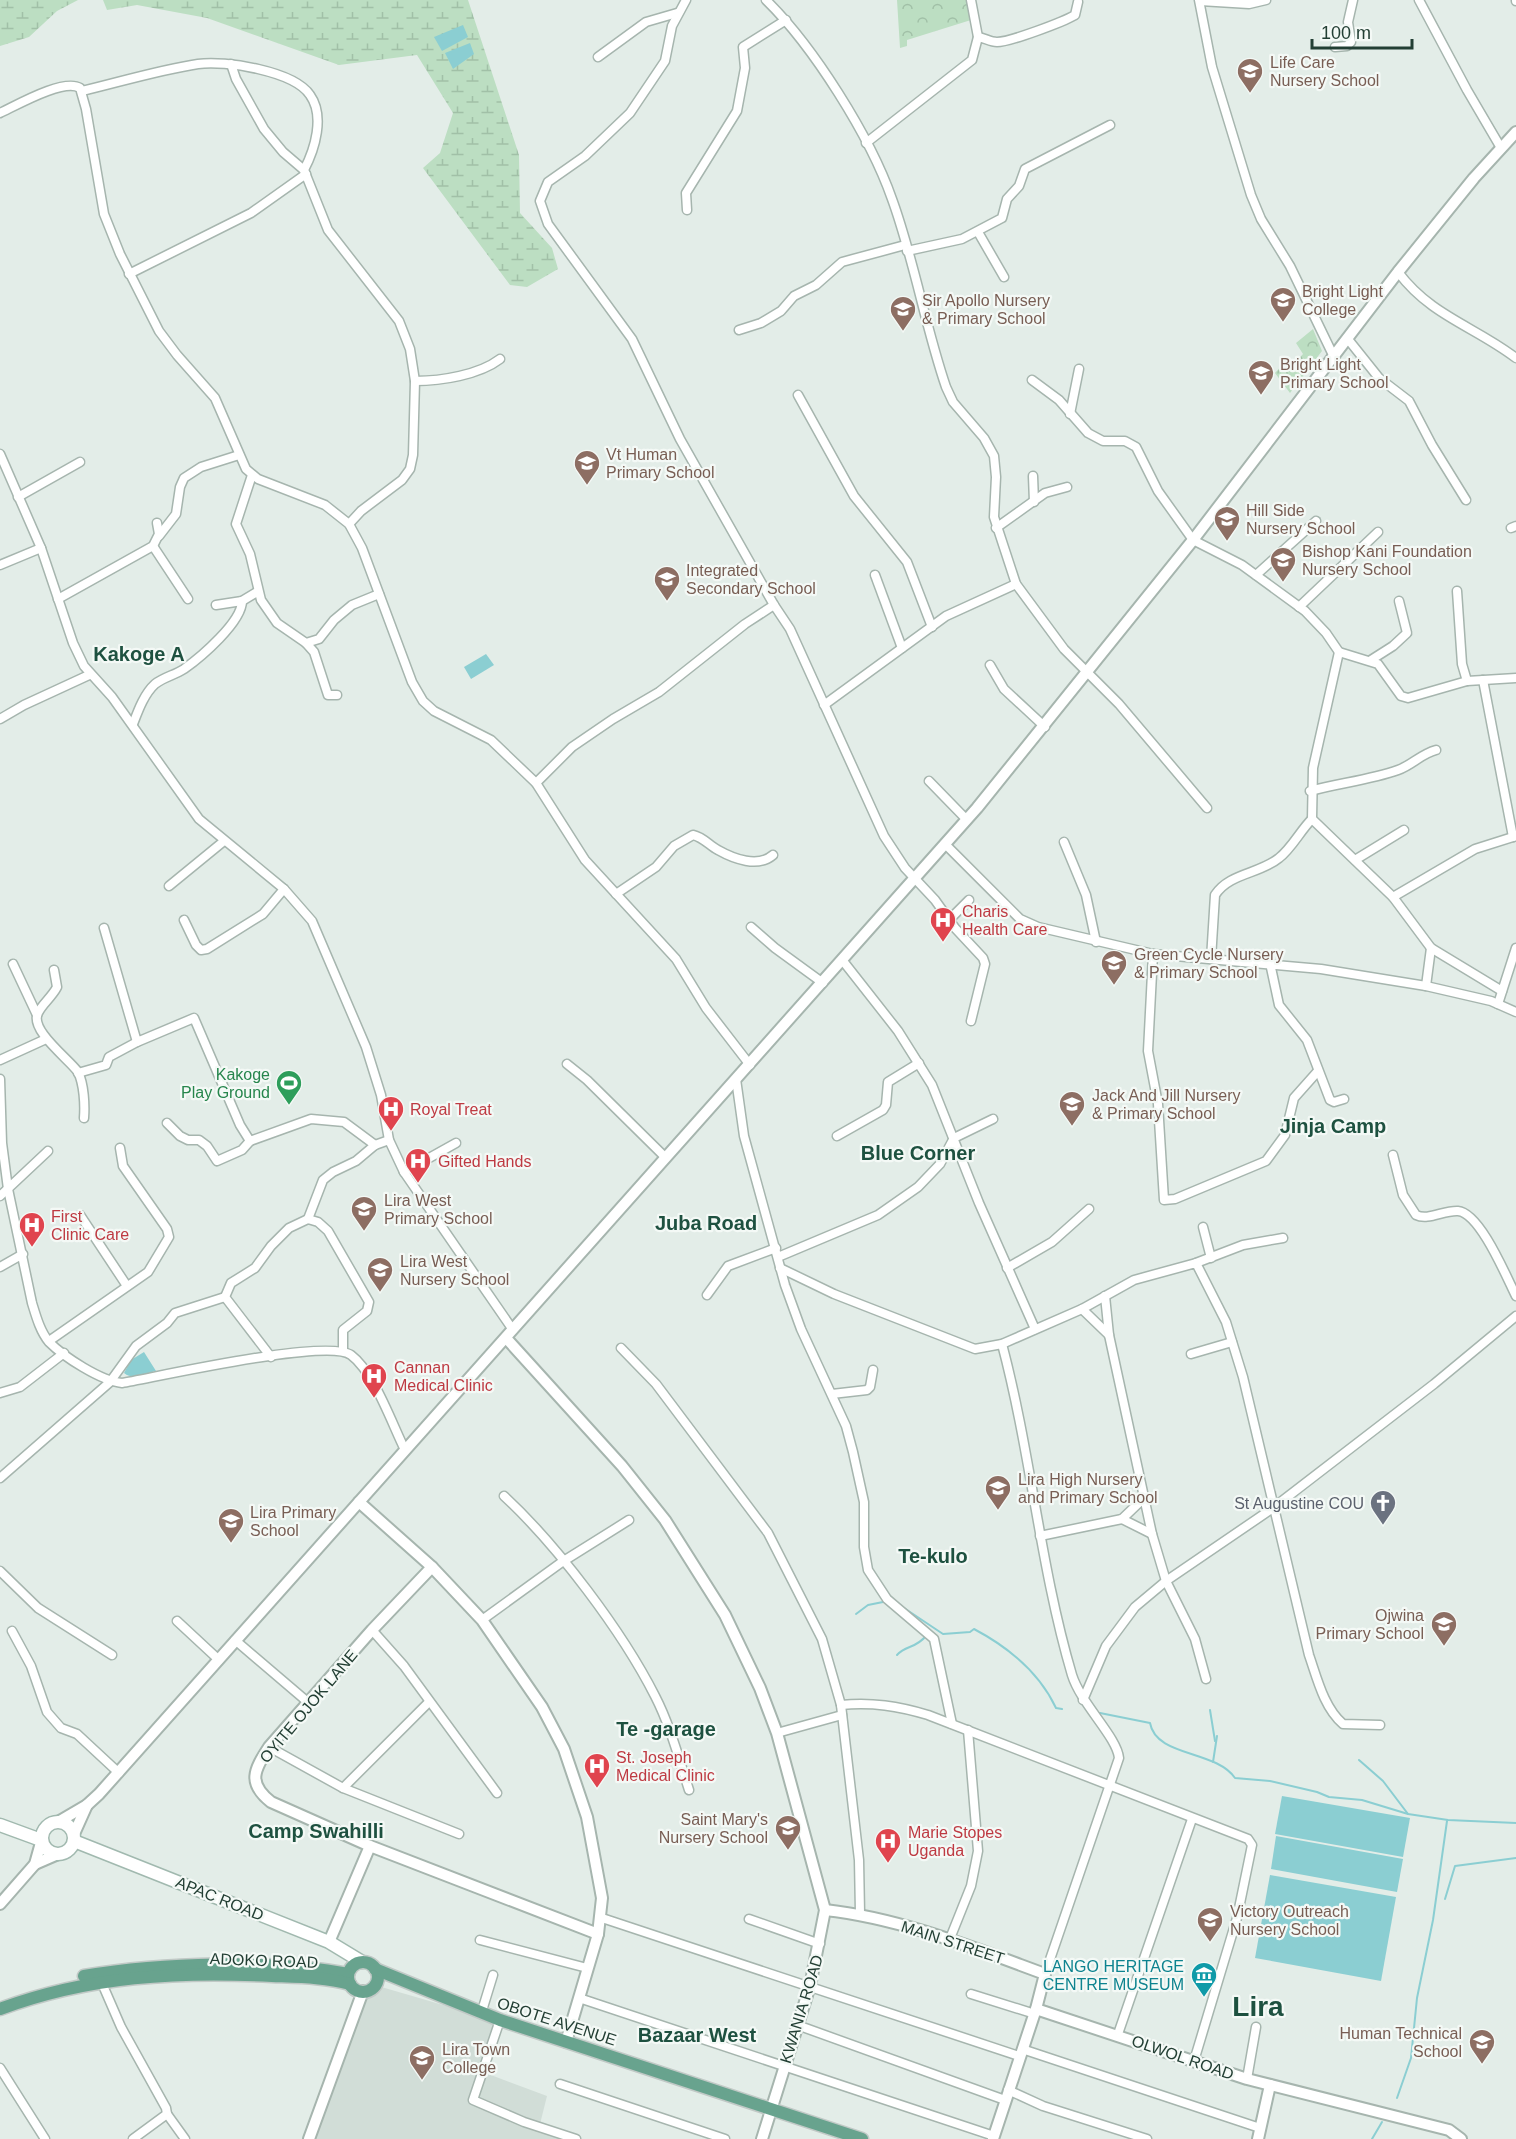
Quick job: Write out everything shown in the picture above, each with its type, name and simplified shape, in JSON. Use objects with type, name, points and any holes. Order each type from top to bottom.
[{"type":"main road","points":[[0,1825],[42,1839],[48,1850],[58,1854],[68,1850],[74,1838],[68,1826],[58,1822],[48,1825],[42,1839]]},
{"type":"main road","name":"APAC ROAD","points":[[74,1838],[329,1942],[362,1962]]},
{"type":"main road","points":[[362,1962],[376,1974],[372,1988],[363,1991],[349,1979],[353,1965],[362,1962]]},
{"type":"main road","name":"ADOKO ROAD","points":[[101,1977],[176,1971],[349,1979]]},
{"type":"main road","name":"OBOTE AVENUE","points":[[376,1974],[414,1986],[480,2014],[862,2139]]},
{"type":"main road","points":[[0,2002],[53,1983],[101,1977]]},
{"type":"main road","points":[[0,2009],[54,1990],[101,1977]]},
{"type":"street","points":[[686,0],[677,13],[665,61],[641,98],[612,134],[548,182],[540,197],[540,206],[548,224],[632,339],[680,440],[798,645],[884,836],[948,921],[983,958],[985,964],[971,1021]]},
{"type":"street","points":[[766,0],[786,20],[845,105],[891,194],[946,387],[953,402],[984,438],[994,456],[996,528],[1016,584],[1064,649],[1087,675],[1119,704],[1207,808]]},
{"type":"street","points":[[866,143],[967,65],[977,52],[978,37],[971,0]]},
{"type":"street","points":[[1266,0],[1249,4],[1200,1],[1210,60],[1251,195],[1261,219],[1290,266],[1333,355]]},
{"type":"street","points":[[1335,47],[1347,46],[1351,42],[1348,22],[1353,0]]},
{"type":"street","points":[[1419,0],[1501,148]]},
{"type":"street","points":[[978,37],[993,42],[1003,42],[1066,20],[1077,12],[1078,2]]},
{"type":"street","points":[[598,57],[646,22],[677,13]]},
{"type":"street","points":[[687,210],[686,193],[737,111],[745,68],[743,47],[786,20]]},
{"type":"street","points":[[82,91],[199,64],[231,64],[282,78],[310,95],[317,119],[316,139],[305,172],[252,213],[129,274]]},
{"type":"street","points":[[231,64],[236,79],[264,129],[283,152],[305,172],[328,230],[402,325],[410,349],[415,381],[413,455],[410,469],[402,480],[361,511],[349,524]]},
{"type":"street","points":[[0,113],[62,87],[75,85],[82,91],[102,208],[129,274],[165,340],[206,386],[220,406],[246,469],[252,475],[325,505],[349,524],[362,548],[412,682],[423,701],[440,715],[491,740],[536,783],[585,860],[676,959],[706,1008],[750,1065]]},
{"type":"street","points":[[739,330],[761,323],[781,311],[794,296],[816,285],[842,262],[906,248],[954,242],[978,232],[1003,217],[1007,199],[1019,186],[1023,171],[1028,166],[1110,125]]},
{"type":"street","points":[[58,1822],[87,1805],[119,1773],[967,820],[1087,675],[1398,272],[1516,132]]},
{"type":"street","points":[[978,232],[1004,277]]},
{"type":"street","points":[[1398,272],[1412,290],[1436,310],[1491,338],[1516,358]]},
{"type":"street","points":[[1347,338],[1379,378],[1409,400],[1437,453],[1467,500]]},
{"type":"street","points":[[415,381],[458,376],[492,365],[500,359]]},
{"type":"street","points":[[1070,414],[1079,369]]},
{"type":"street","points":[[1032,380],[1059,400],[1070,414],[1096,438],[1125,441],[1136,447],[1158,491],[1193,540],[1256,575],[1299,607],[1315,621],[1340,652],[1371,660],[1383,669],[1404,698],[1467,681],[1516,678]]},
{"type":"street","points":[[798,395],[854,496],[907,562],[932,627]]},
{"type":"street","points":[[0,454],[41,548],[77,654],[89,675],[112,697],[133,724],[199,819],[284,889],[303,909],[321,936],[354,1014],[378,1087],[389,1140],[404,1172],[510,1334],[665,1520],[725,1614],[760,1688],[777,1733],[825,1910]]},
{"type":"street","points":[[58,599],[153,546],[176,514],[180,487],[184,478],[201,467],[239,455]]},
{"type":"street","points":[[18,497],[80,462]]},
{"type":"street","points":[[252,475],[236,521],[238,532],[250,554],[257,592],[277,623],[306,643],[314,652],[328,695],[337,695]]},
{"type":"street","points":[[1033,476],[1034,502]]},
{"type":"street","points":[[996,528],[1045,493],[1067,487]]},
{"type":"street","points":[[1256,575],[1316,521]]},
{"type":"street","points":[[156,523],[159,536]]},
{"type":"street","points":[[1299,607],[1378,532]]},
{"type":"street","points":[[153,546],[188,599]]},
{"type":"street","points":[[0,565],[41,548]]},
{"type":"street","points":[[875,575],[902,648]]},
{"type":"street","points":[[824,705],[949,615],[1016,584]]},
{"type":"street","points":[[1457,591],[1462,664],[1467,681]]},
{"type":"street","points":[[216,605],[235,600],[242,601],[257,592]]},
{"type":"street","points":[[314,652],[319,639],[334,620],[352,605],[379,594]]},
{"type":"street","points":[[133,724],[147,694],[156,684],[185,668],[237,621],[242,601]]},
{"type":"street","points":[[1371,660],[1398,642],[1407,633],[1399,601]]},
{"type":"street","points":[[536,783],[572,747],[659,692],[745,624],[774,605]]},
{"type":"street","points":[[306,643],[319,639]]},
{"type":"street","points":[[1340,652],[1315,756],[1310,791],[1312,819],[1394,897],[1431,948],[1502,991]]},
{"type":"street","points":[[990,665],[1004,689],[1045,727]]},
{"type":"street","points":[[0,719],[89,675]]},
{"type":"street","points":[[1394,897],[1475,849],[1515,837],[1483,680]]},
{"type":"street","points":[[1310,791],[1393,772],[1409,765],[1422,755],[1436,750]]},
{"type":"street","points":[[930,781],[967,820]]},
{"type":"street","points":[[1211,959],[1215,895],[1221,886],[1266,867],[1280,858],[1312,819]]},
{"type":"street","points":[[1355,860],[1404,830]]},
{"type":"street","points":[[616,894],[656,867],[674,846],[693,835],[718,851],[750,861],[761,863],[773,855]]},
{"type":"street","points":[[169,886],[224,841]]},
{"type":"street","points":[[1064,842],[1086,895],[1096,942]]},
{"type":"street","points":[[945,844],[1020,919],[1038,927],[1153,954],[1269,963],[1426,986],[1498,1004],[1516,1012]]},
{"type":"street","points":[[184,920],[196,945],[201,950],[207,949],[262,914],[284,889]]},
{"type":"street","points":[[948,921],[969,900]]},
{"type":"street","points":[[751,927],[775,948],[823,983]]},
{"type":"street","points":[[104,928],[137,1042]]},
{"type":"street","points":[[1426,986],[1431,948]]},
{"type":"street","points":[[1498,1004],[1516,948]]},
{"type":"street","points":[[1153,954],[1148,1052],[1159,1116],[1164,1200],[1175,1199],[1266,1161],[1285,1136],[1294,1098],[1318,1071]]},
{"type":"street","points":[[843,961],[898,1031],[932,1085],[1007,1268],[1035,1329]]},
{"type":"street","points":[[1269,963],[1279,1005],[1307,1040],[1330,1100],[1344,1099]]},
{"type":"street","points":[[13,964],[46,1039],[78,1074],[85,1106],[84,1118]]},
{"type":"street","points":[[37,1015],[57,987],[54,970]]},
{"type":"street","points":[[78,1074],[106,1065],[109,1057],[137,1042],[194,1018],[240,1125],[250,1141]]},
{"type":"street","points":[[0,1060],[46,1039]]},
{"type":"street","points":[[837,1136],[883,1110],[886,1105],[888,1082],[919,1063]]},
{"type":"street","points":[[567,1064],[588,1080],[666,1158]]},
{"type":"street","points":[[0,1079],[2,1143],[8,1189],[32,1303],[37,1320],[49,1341],[110,1382],[122,1383],[183,1369],[323,1350],[344,1351],[357,1361],[366,1373],[405,1450]]},
{"type":"street","points":[[736,1079],[744,1136],[780,1268],[801,1329],[846,1426],[864,1502],[864,1548],[868,1570],[887,1599],[934,1639],[952,1724]]},
{"type":"street","points":[[167,1123],[180,1136],[188,1140],[199,1140],[207,1146],[211,1156],[217,1161],[242,1150],[250,1141],[311,1119],[344,1122],[375,1144]]},
{"type":"street","points":[[707,1294],[728,1266],[777,1252],[878,1215],[907,1195],[940,1164],[954,1138],[993,1119]]},
{"type":"street","points":[[309,1219],[323,1180],[333,1172],[356,1161],[375,1144],[389,1140]]},
{"type":"street","points":[[404,1172],[456,1143]]},
{"type":"street","points":[[49,1341],[148,1272],[169,1237],[167,1229],[123,1166],[120,1148]]},
{"type":"street","points":[[0,1196],[48,1151]]},
{"type":"street","points":[[1393,1155],[1403,1195],[1416,1215],[1423,1217],[1458,1211],[1466,1214],[1479,1227],[1516,1296]]},
{"type":"street","points":[[1007,1268],[1052,1242],[1089,1209]]},
{"type":"street","points":[[80,1215],[127,1286]]},
{"type":"street","points":[[0,1478],[110,1382],[136,1346],[167,1323],[176,1313],[225,1297],[231,1283],[255,1268],[271,1246],[289,1228],[309,1219],[315,1220],[328,1231],[369,1302],[367,1311],[343,1330],[344,1351]]},
{"type":"street","points":[[1203,1227],[1211,1258]]},
{"type":"street","points":[[780,1268],[834,1294],[968,1348],[1002,1344],[1082,1309],[1134,1280],[1196,1263],[1248,1244],[1283,1238]]},
{"type":"street","points":[[0,1267],[23,1254]]},
{"type":"street","points":[[1196,1263],[1226,1323],[1243,1377],[1309,1655],[1330,1709],[1343,1724],[1380,1725]]},
{"type":"street","points":[[1106,1296],[1109,1335],[1152,1534],[1166,1581],[1195,1639],[1206,1679]]},
{"type":"street","points":[[225,1297],[272,1357]]},
{"type":"street","points":[[1082,1309],[1109,1335]]},
{"type":"street","points":[[1083,1701],[1095,1669],[1118,1627],[1135,1607],[1166,1581],[1273,1508],[1434,1384],[1516,1316]]},
{"type":"street","points":[[1191,1354],[1232,1342]]},
{"type":"street","points":[[579,1998],[993,2137],[1119,1754],[1083,1701],[1073,1679],[1058,1626],[1015,1391],[1002,1344]]},
{"type":"street","points":[[621,1348],[656,1384],[768,1533],[822,1639],[843,1715],[859,1860],[860,1913]]},
{"type":"street","points":[[0,1393],[20,1387],[64,1353]]},
{"type":"street","points":[[832,1394],[867,1390],[871,1383],[873,1370]]},
{"type":"street","points":[[504,1496],[532,1522],[601,1610],[656,1696],[689,1791]]},
{"type":"street","points":[[1040,1536],[1122,1519],[1145,1497]]},
{"type":"street","points":[[359,1502],[432,1567],[482,1620],[542,1707],[564,1749],[592,1838],[600,1881],[602,1918],[566,2042]]},
{"type":"street","points":[[1122,1519],[1152,1534]]},
{"type":"street","points":[[482,1620],[562,1562],[629,1520]]},
{"type":"street","name":"OYITE OJOK LANE","points":[[432,1567],[372,1630],[310,1704],[269,1748],[258,1765],[254,1780],[259,1792],[271,1802],[370,1846],[598,1934]]},
{"type":"street","points":[[0,1571],[17,1589],[55,1620],[112,1655]]},
{"type":"street","points":[[177,1621],[219,1660]]},
{"type":"street","points":[[372,1630],[496,1793]]},
{"type":"street","points":[[12,1631],[31,1666],[47,1712],[61,1728],[76,1734],[119,1773]]},
{"type":"street","points":[[235,1641],[310,1704]]},
{"type":"street","points":[[343,1788],[429,1702]]},
{"type":"street","points":[[841,1704],[868,1702],[890,1705],[952,1724],[1248,1839],[1252,1845],[1238,1918],[1194,2061]]},
{"type":"street","points":[[777,1733],[843,1715]]},
{"type":"street","points":[[949,1941],[971,1886],[978,1851],[968,1730]]},
{"type":"street","points":[[269,1748],[343,1788],[459,1834]]},
{"type":"street","points":[[74,1838],[87,1805]]},
{"type":"street","points":[[1118,2034],[1192,1819]]},
{"type":"street","points":[[35,1864],[42,1839]]},
{"type":"street","points":[[329,1942],[370,1846]]},
{"type":"street","points":[[0,1904],[35,1864],[58,1854]]},
{"type":"street","name":"MAIN STREET","points":[[825,1910],[860,1913],[1045,1974]]},
{"type":"street","name":"KWANIA ROAD","points":[[772,2108],[810,1986],[825,1910]]},
{"type":"street","points":[[602,1918],[1020,2052],[1259,2134],[1270,2085]]},
{"type":"street","points":[[749,1919],[820,1944]]},
{"type":"street","points":[[480,1941],[587,1968]]},
{"type":"street","points":[[480,2014],[493,1975]]},
{"type":"street","points":[[101,1977],[122,2027],[165,2103],[167,2114],[185,2139]]},
{"type":"street","points":[[309,2139],[363,1991]]},
{"type":"street","points":[[971,1994],[1035,2011]]},
{"type":"street","name":"OLWOL ROAD","points":[[1035,2011],[1118,2034],[1247,2079],[1449,2130],[1461,2139]]},
{"type":"street","points":[[500,2020],[473,2100],[524,2122],[576,2139]]},
{"type":"street","points":[[797,2025],[1147,2139]]},
{"type":"street","points":[[1247,2079],[1256,2027]]},
{"type":"street","points":[[0,2068],[45,2139]]},
{"type":"street","points":[[560,2084],[725,2139]]},
{"type":"street","points":[[762,2139],[772,2108]]},
{"type":"street","points":[[134,2139],[167,2114]]},
{"type":"shaded area","name":"Lira Town College","points":[[378,1986],[498,2021],[483,2072],[547,2096],[539,2128],[569,2139],[312,2139],[368,1989]]},
{"type":"green space","points":[[0,0],[78,0],[57,11],[29,37],[0,46]]},
{"type":"green space","points":[[103,0],[468,0],[519,155],[520,213],[552,248],[558,269],[527,287],[510,285],[423,168],[440,153],[453,113],[417,55],[339,65],[207,18],[137,5],[107,10]]},
{"type":"green space","points":[[897,0],[972,0],[971,20],[907,40],[907,46],[900,48]]},
{"type":"green space","points":[[1313,329],[1322,351],[1290,393],[1275,373],[1287,360],[1293,365],[1303,354],[1296,343]]},
{"type":"water","points":[[463,25],[468,37],[442,51],[434,37]]},
{"type":"water","points":[[470,43],[474,54],[453,69],[445,53]]},
{"type":"water","points":[[486,654],[494,665],[471,679],[464,667]]},
{"type":"water","points":[[144,1352],[156,1371],[136,1376],[124,1373],[131,1360]]},
{"type":"water","points":[[1282,1796],[1410,1818],[1403,1857],[1275,1834]]},
{"type":"water","points":[[1276,1836],[1403,1859],[1397,1892],[1271,1869]]},
{"type":"water","points":[[1270,1875],[1396,1897],[1381,1981],[1255,1958]]},
{"type":"waterway","points":[[856,1614],[868,1605],[883,1602]]},
{"type":"waterway","points":[[904,1608],[943,1634],[970,1632],[974,1629],[987,1636],[1010,1652],[1032,1672],[1056,1708],[1062,1709]]},
{"type":"waterway","points":[[897,1655],[926,1636]]},
{"type":"waterway","points":[[1210,1710],[1215,1741]]},
{"type":"waterway","points":[[1100,1713],[1150,1723],[1155,1734],[1163,1742],[1215,1762],[1235,1778],[1270,1781],[1329,1797],[1362,1800],[1408,1814],[1448,1820],[1516,1823]]},
{"type":"waterway","points":[[1213,1762],[1217,1736]]},
{"type":"waterway","points":[[1359,1760],[1383,1781],[1408,1814]]},
{"type":"waterway","points":[[1397,2098],[1411,2058],[1417,1998],[1433,1920],[1447,1821]]},
{"type":"waterway","points":[[1445,1899],[1455,1866],[1516,1858]]},
{"type":"waterway","points":[[1372,2139],[1382,2122]]},
{"type":"place","name":"Life Care Nursery School","points":[[1250,94]]},
{"type":"place","name":"Bright Light College","points":[[1283,323]]},
{"type":"place","name":"Sir Apollo Nursery & Primary School","points":[[903,332]]},
{"type":"place","name":"Bright Light Primary School","points":[[1261,396]]},
{"type":"place","name":"Vt Human Primary School","points":[[587,486]]},
{"type":"place","name":"Hill Side Nursery School","points":[[1227,542]]},
{"type":"place","name":"Bishop Kani Foundation Nursery School","points":[[1283,583]]},
{"type":"place","name":"Integrated Secondary School","points":[[667,602]]},
{"type":"place","name":"Charis Health Care","points":[[943,943]]},
{"type":"place","name":"Green Cycle Nursery & Primary School","points":[[1114,986]]},
{"type":"place","name":"Kakoge Play Ground","points":[[289,1106]]},
{"type":"place","name":"Jack And Jill Nursery & Primary School","points":[[1072,1127]]},
{"type":"place","name":"Royal Treat","points":[[391,1132]]},
{"type":"place","name":"Gifted Hands","points":[[418,1184]]},
{"type":"place","name":"Lira West Primary School","points":[[364,1232]]},
{"type":"place","name":"First Clinic Care","points":[[32,1248]]},
{"type":"place","name":"Lira West Nursery School","points":[[380,1293]]},
{"type":"place","name":"Cannan Medical Clinic","points":[[374,1399]]},
{"type":"place","name":"Lira High Nursery and Primary School","points":[[998,1511]]},
{"type":"place","name":"St Augustine COU","points":[[1383,1526]]},
{"type":"place","name":"Lira Primary School","points":[[231,1544]]},
{"type":"place","name":"Ojwina Primary School","points":[[1444,1647]]},
{"type":"place","name":"St. Joseph Medical Clinic","points":[[597,1789]]},
{"type":"place","name":"Saint Mary's Nursery School","points":[[788,1851]]},
{"type":"place","name":"Marie Stopes Uganda","points":[[888,1864]]},
{"type":"place","name":"Victory Outreach Nursery School","points":[[1210,1943]]},
{"type":"place","name":"LANGO HERITAGE CENTRE MUSEUM","points":[[1204,1998]]},
{"type":"place","name":"Human Technical School","points":[[1482,2065]]},
{"type":"place","name":"Lira Town College","points":[[422,2081]]},
{"type":"district","name":"Kakoge A","points":[[139,654]]},
{"type":"district","name":"Jinja Camp","points":[[1333,1126]]},
{"type":"district","name":"Blue Corner","points":[[918,1153]]},
{"type":"district","name":"Juba Road","points":[[706,1223]]},
{"type":"district","name":"Te-kulo","points":[[933,1556]]},
{"type":"district","name":"Te -garage","points":[[666,1729]]},
{"type":"district","name":"Camp Swahilli","points":[[316,1831]]},
{"type":"district","name":"Lira","points":[[1258,2006]]},
{"type":"district","name":"Bazaar West","points":[[697,2035]]}]
